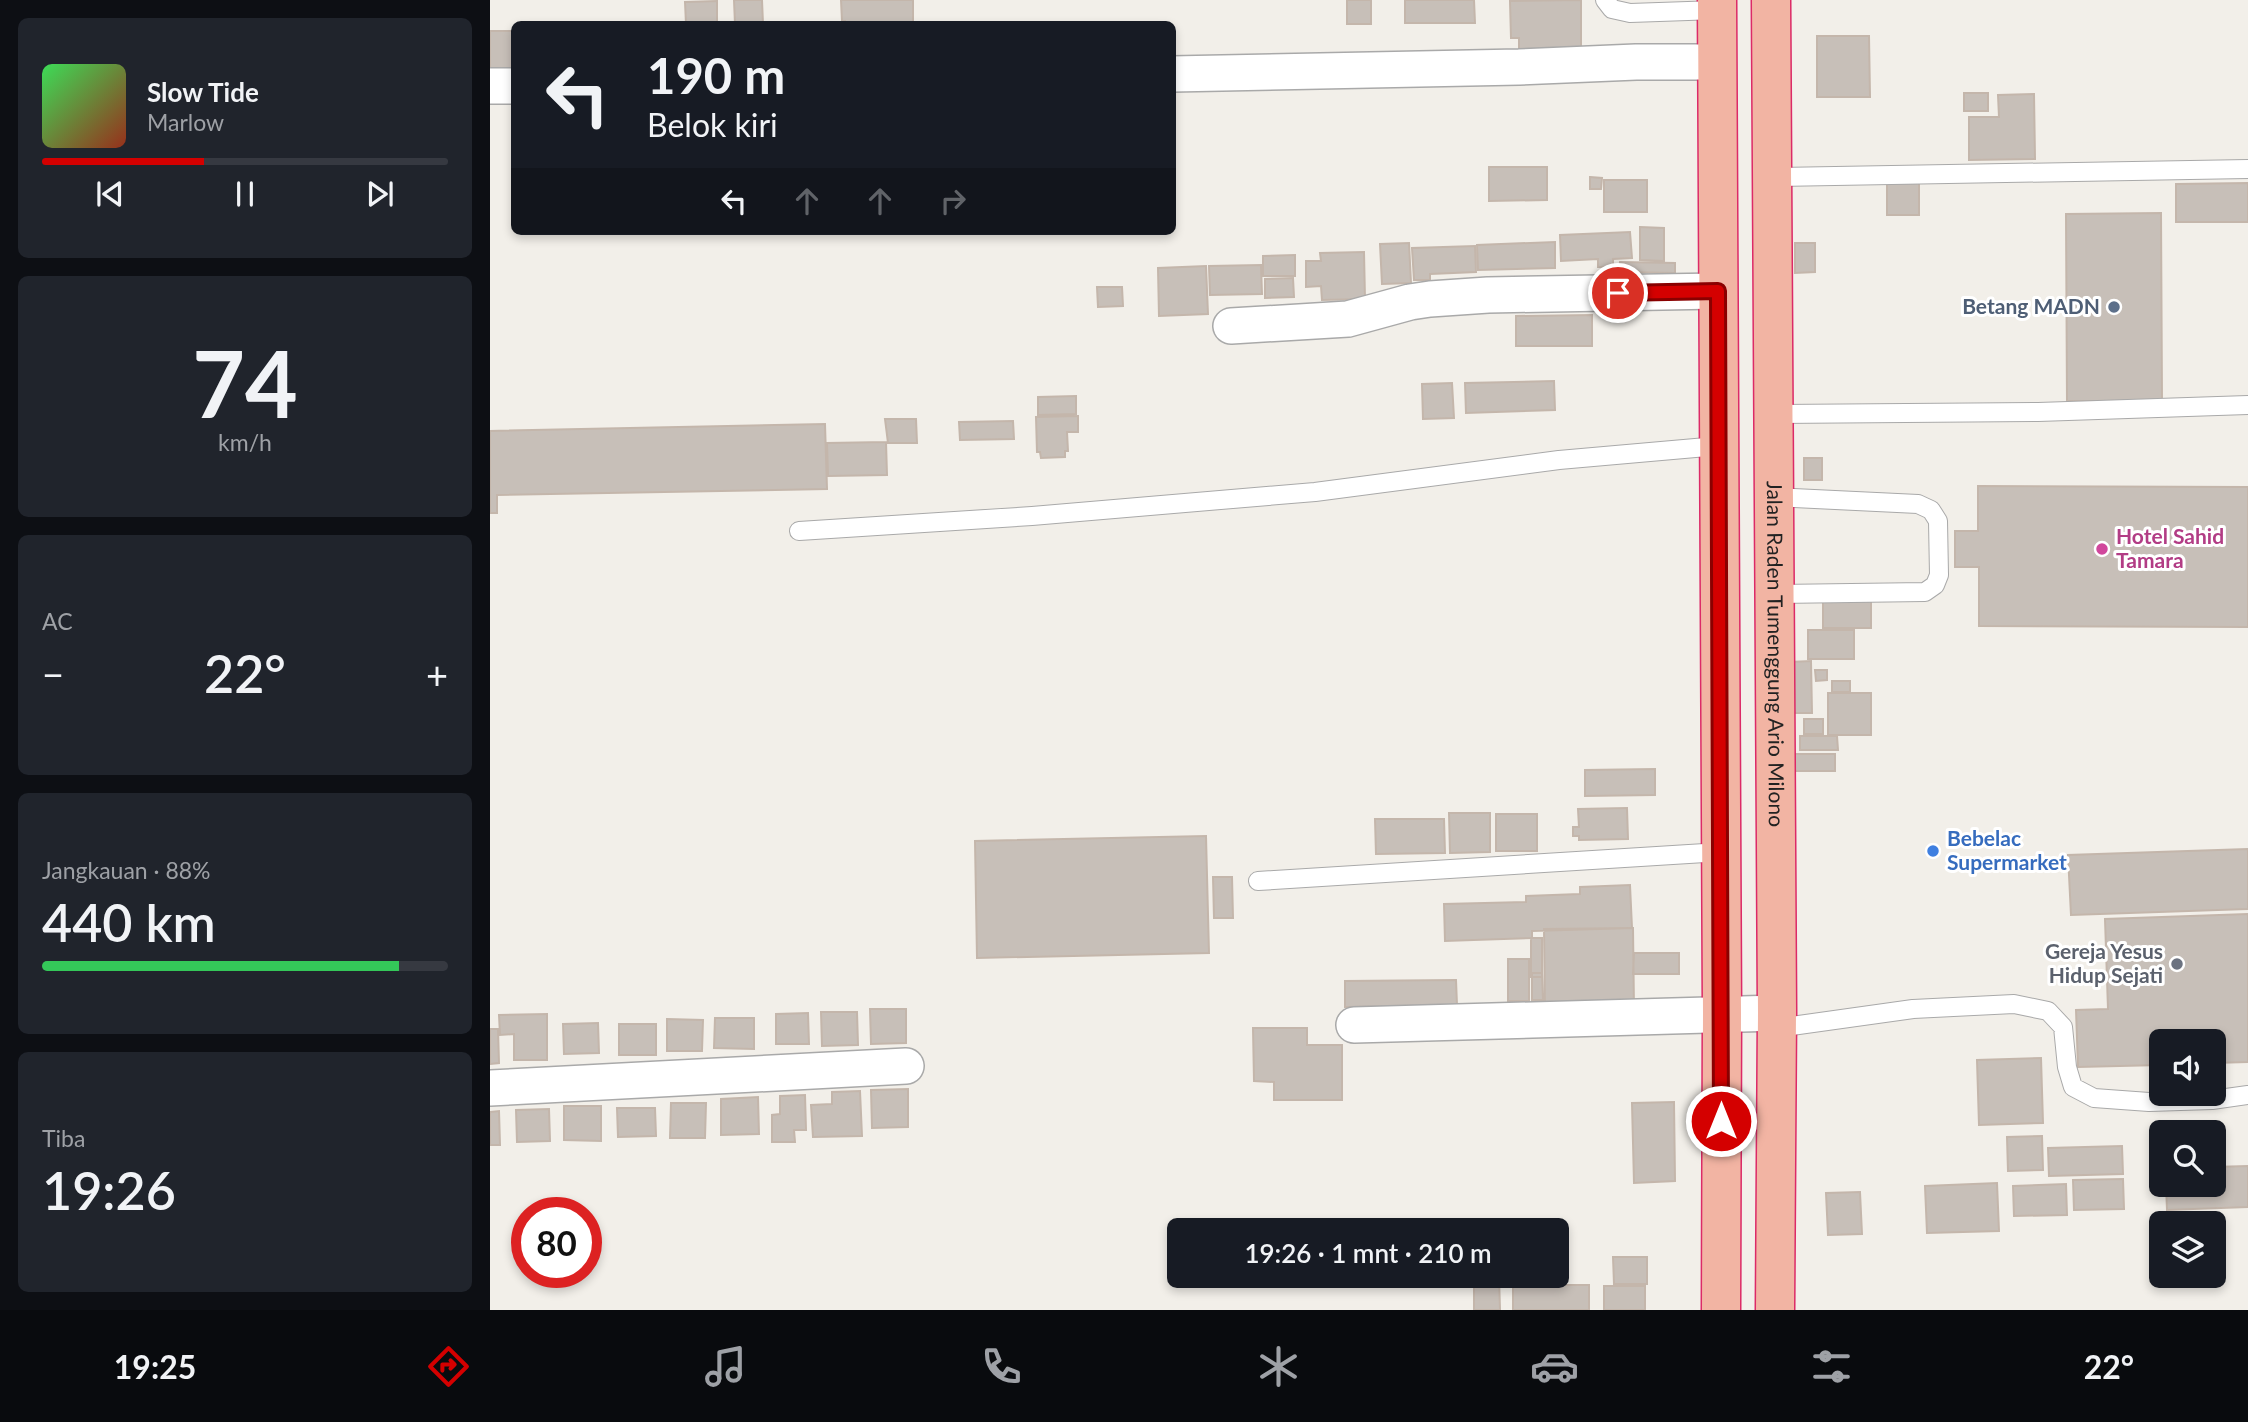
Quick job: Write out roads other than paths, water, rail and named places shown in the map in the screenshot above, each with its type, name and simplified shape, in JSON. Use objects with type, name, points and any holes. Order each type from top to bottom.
[{"type":"highway","name":"Jalan Raden Tumenggung Ario Milono","points":[[1771,0],[1777,1021],[1775,1310]]},
{"type":"highway","points":[[1717,5],[1721,1310]]},
{"type":"street","points":[[1176,74],[1718,62]]},
{"type":"street","points":[[490,86],[511,86]]},
{"type":"street","points":[[1231,326],[1348,319],[1430,299],[1488,295],[1718,291]]},
{"type":"street","points":[[1354,1025],[1722,1013],[1777,1021]]},
{"type":"street","points":[[490,1087],[906,1066]]},
{"type":"lane","points":[[1605,0],[1612,9],[1630,13],[1717,5]]},
{"type":"lane","points":[[1773,177],[2248,169]]},
{"type":"lane","points":[[1773,414],[2038,412],[2248,405]]},
{"type":"lane","points":[[799,531],[1032,516],[1315,492],[1559,460],[1718,446]]},
{"type":"lane","points":[[1773,497],[1918,504],[1931,510],[1938,521],[1939,575],[1935,585],[1925,592],[1773,594]]},
{"type":"lane","points":[[1258,881],[1721,852]]},
{"type":"lane","points":[[1777,1021],[1913,1009],[2014,1004],[2048,1011],[2063,1027],[2067,1067],[2073,1087],[2094,1098],[2149,1102],[2212,1100],[2248,1095]]},
{"type":"place","name":"Betang MADN","points":[[2114,307]]},
{"type":"place","name":"Hotel Sahid Tamara","points":[[2102,549]]},
{"type":"place","name":"Bebelac Supermarket","points":[[1933,851]]},
{"type":"place","name":"Gereja Yesus Hidup Sejati","points":[[2177,964]]}]
